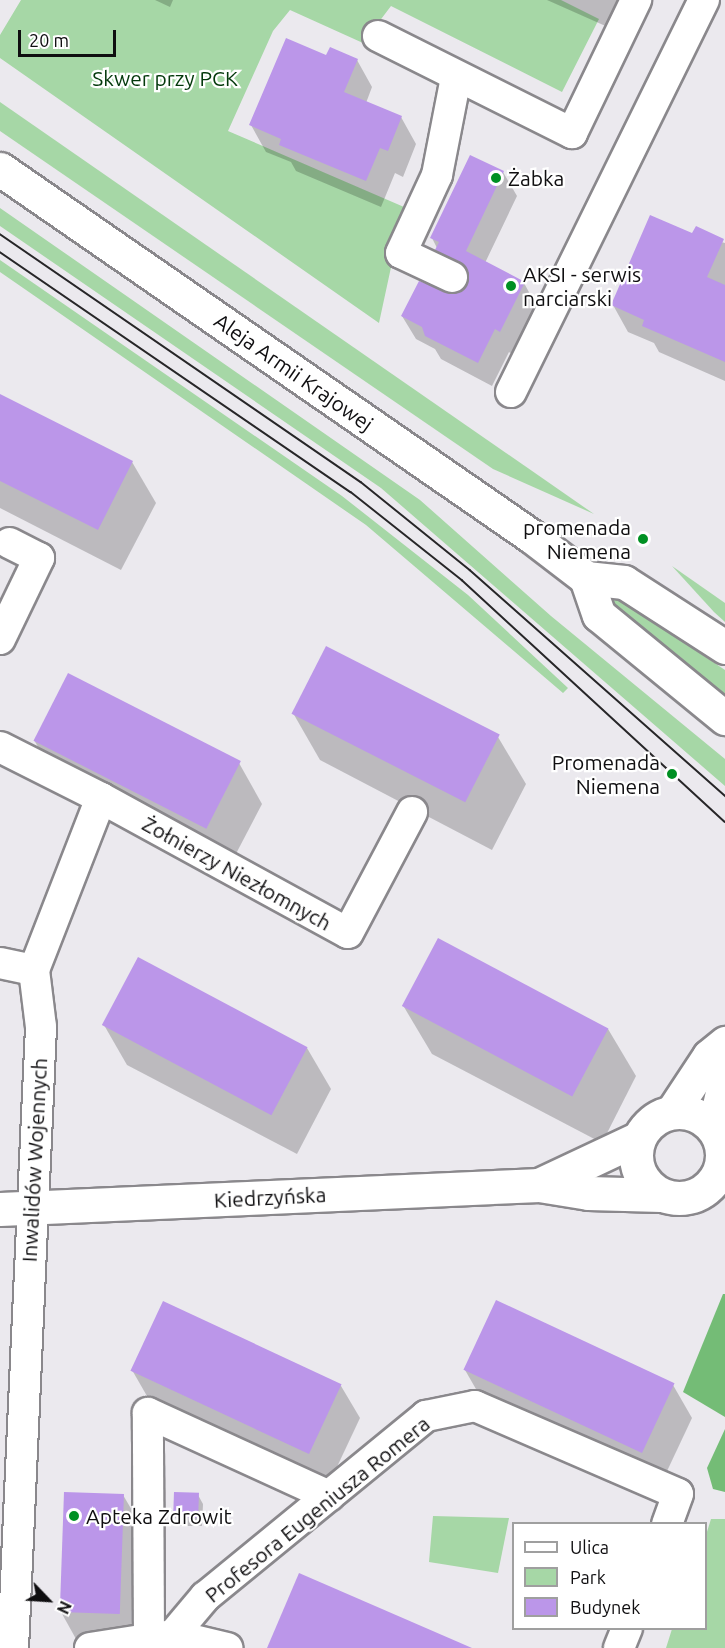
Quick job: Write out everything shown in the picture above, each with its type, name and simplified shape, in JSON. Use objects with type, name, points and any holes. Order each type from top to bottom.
[{"type":"street","points":[[378,36],[572,133],[636,0]]},
{"type":"street","points":[[511,392],[704,0]]},
{"type":"street","points":[[452,277],[401,253],[437,175],[456,77]]},
{"type":"street","name":"Aleja Armii Krajowej","points":[[0,169],[531,536],[586,578]]},
{"type":"street","points":[[0,639],[39,558],[10,543]]},
{"type":"street","points":[[725,647],[624,582],[586,578],[599,615],[725,717]]},
{"type":"street","points":[[0,747],[101,798]]},
{"type":"street","name":"Żołnierzy Niezłomnych","points":[[101,798],[348,933],[412,812]]},
{"type":"street","name":"Inwalidów Wojennych","points":[[13,1648],[16,1208],[40,1027],[34,970],[101,798]]},
{"type":"street","points":[[0,963],[34,970]]},
{"type":"street","points":[[725,1043],[709,1056],[672,1112],[646,1126],[639,1138],[635,1154],[638,1171],[647,1185],[661,1195],[678,1199],[694,1196],[709,1187],[719,1173],[723,1156],[718,1110],[725,1080]]},
{"type":"street","points":[[672,1112],[701,1117],[720,1139]]},
{"type":"street","name":"Kiedrzyńska","points":[[539,1185],[639,1138]]},
{"type":"street","name":"Kiedrzyńska","points":[[16,1208],[539,1185],[588,1193],[661,1195]]},
{"type":"street","name":"Profesora Eugeniusza Romera","points":[[161,1637],[205,1597],[426,1416],[475,1406],[678,1494],[668,1522]]},
{"type":"street","points":[[161,1637],[148,1413],[328,1496]]},
{"type":"street","points":[[620,1648],[627,1630]]},
{"type":"street","points":[[90,1648],[161,1637],[227,1648]]},
{"type":"green space","name":"Skwer przy PCK","points":[[21,0],[561,0],[599,19],[562,92],[391,6],[363,43],[290,10],[273,31],[228,131],[404,207],[379,323],[0,58],[0,35]]},
{"type":"green space","points":[[0,102],[594,514],[493,469],[0,131]]},
{"type":"green space","points":[[0,208],[420,500],[551,616],[725,759],[725,786],[381,488],[0,226]]},
{"type":"green space","points":[[0,260],[342,496],[468,595],[568,688],[563,693],[366,525],[0,272]]},
{"type":"green space","points":[[672,566],[725,603],[725,622],[714,612]]},
{"type":"green space","points":[[613,595],[725,670],[725,697],[607,604]]},
{"type":"green space","points":[[723,1294],[725,1294],[725,1417],[683,1392]]},
{"type":"green space","points":[[725,1429],[725,1492],[713,1489],[707,1468]]},
{"type":"green space","points":[[433,1516],[509,1518],[498,1573],[429,1562]]},
{"type":"green space","points":[[711,1519],[725,1519],[725,1648],[666,1648],[672,1630],[707,1630],[707,1532]]},
{"type":"building","points":[[286,38],[326,55],[330,47],[358,59],[344,92],[402,116],[388,151],[380,148],[366,181],[279,145],[281,139],[249,125]]},
{"type":"building","points":[[470,155],[504,171],[466,251],[525,282],[500,332],[495,329],[478,363],[425,336],[422,327],[401,316],[419,281],[453,294],[468,284],[466,267],[435,250],[439,242],[430,238]]},
{"type":"building","points":[[650,215],[692,233],[696,226],[724,239],[707,277],[725,285],[725,362],[642,326],[644,320],[611,305]]},
{"type":"building","points":[[0,394],[133,461],[98,530],[0,481]]},
{"type":"building","points":[[326,646],[500,735],[465,802],[291,714]]},
{"type":"building","points":[[68,673],[241,761],[206,829],[33,741]]},
{"type":"building","points":[[438,938],[608,1029],[572,1097],[402,1006]]},
{"type":"building","points":[[138,957],[308,1047],[271,1115],[102,1025]]},
{"type":"building","points":[[496,1300],[675,1383],[642,1453],[463,1370]]},
{"type":"building","points":[[163,1301],[342,1384],[309,1454],[130,1371]]},
{"type":"building","points":[[64,1492],[124,1494],[120,1614],[60,1612]]},
{"type":"building","points":[[174,1492],[199,1493],[198,1518],[173,1517]]},
{"type":"building","points":[[299,1573],[472,1648],[267,1648]]},
{"type":"tram line","points":[[0,234],[361,482],[470,570],[725,796]]},
{"type":"tram line","points":[[0,252],[351,492],[462,580],[725,822]]},
{"type":"place","name":"Żabka","points":[[496,178]]},
{"type":"place","name":"AKSI - serwis narciarski","points":[[511,286]]},
{"type":"place","name":"promenada Niemena","points":[[643,539]]},
{"type":"place","name":"Promenada Niemena","points":[[672,774]]},
{"type":"place","name":"Apteka Zdrowit","points":[[74,1516]]}]
